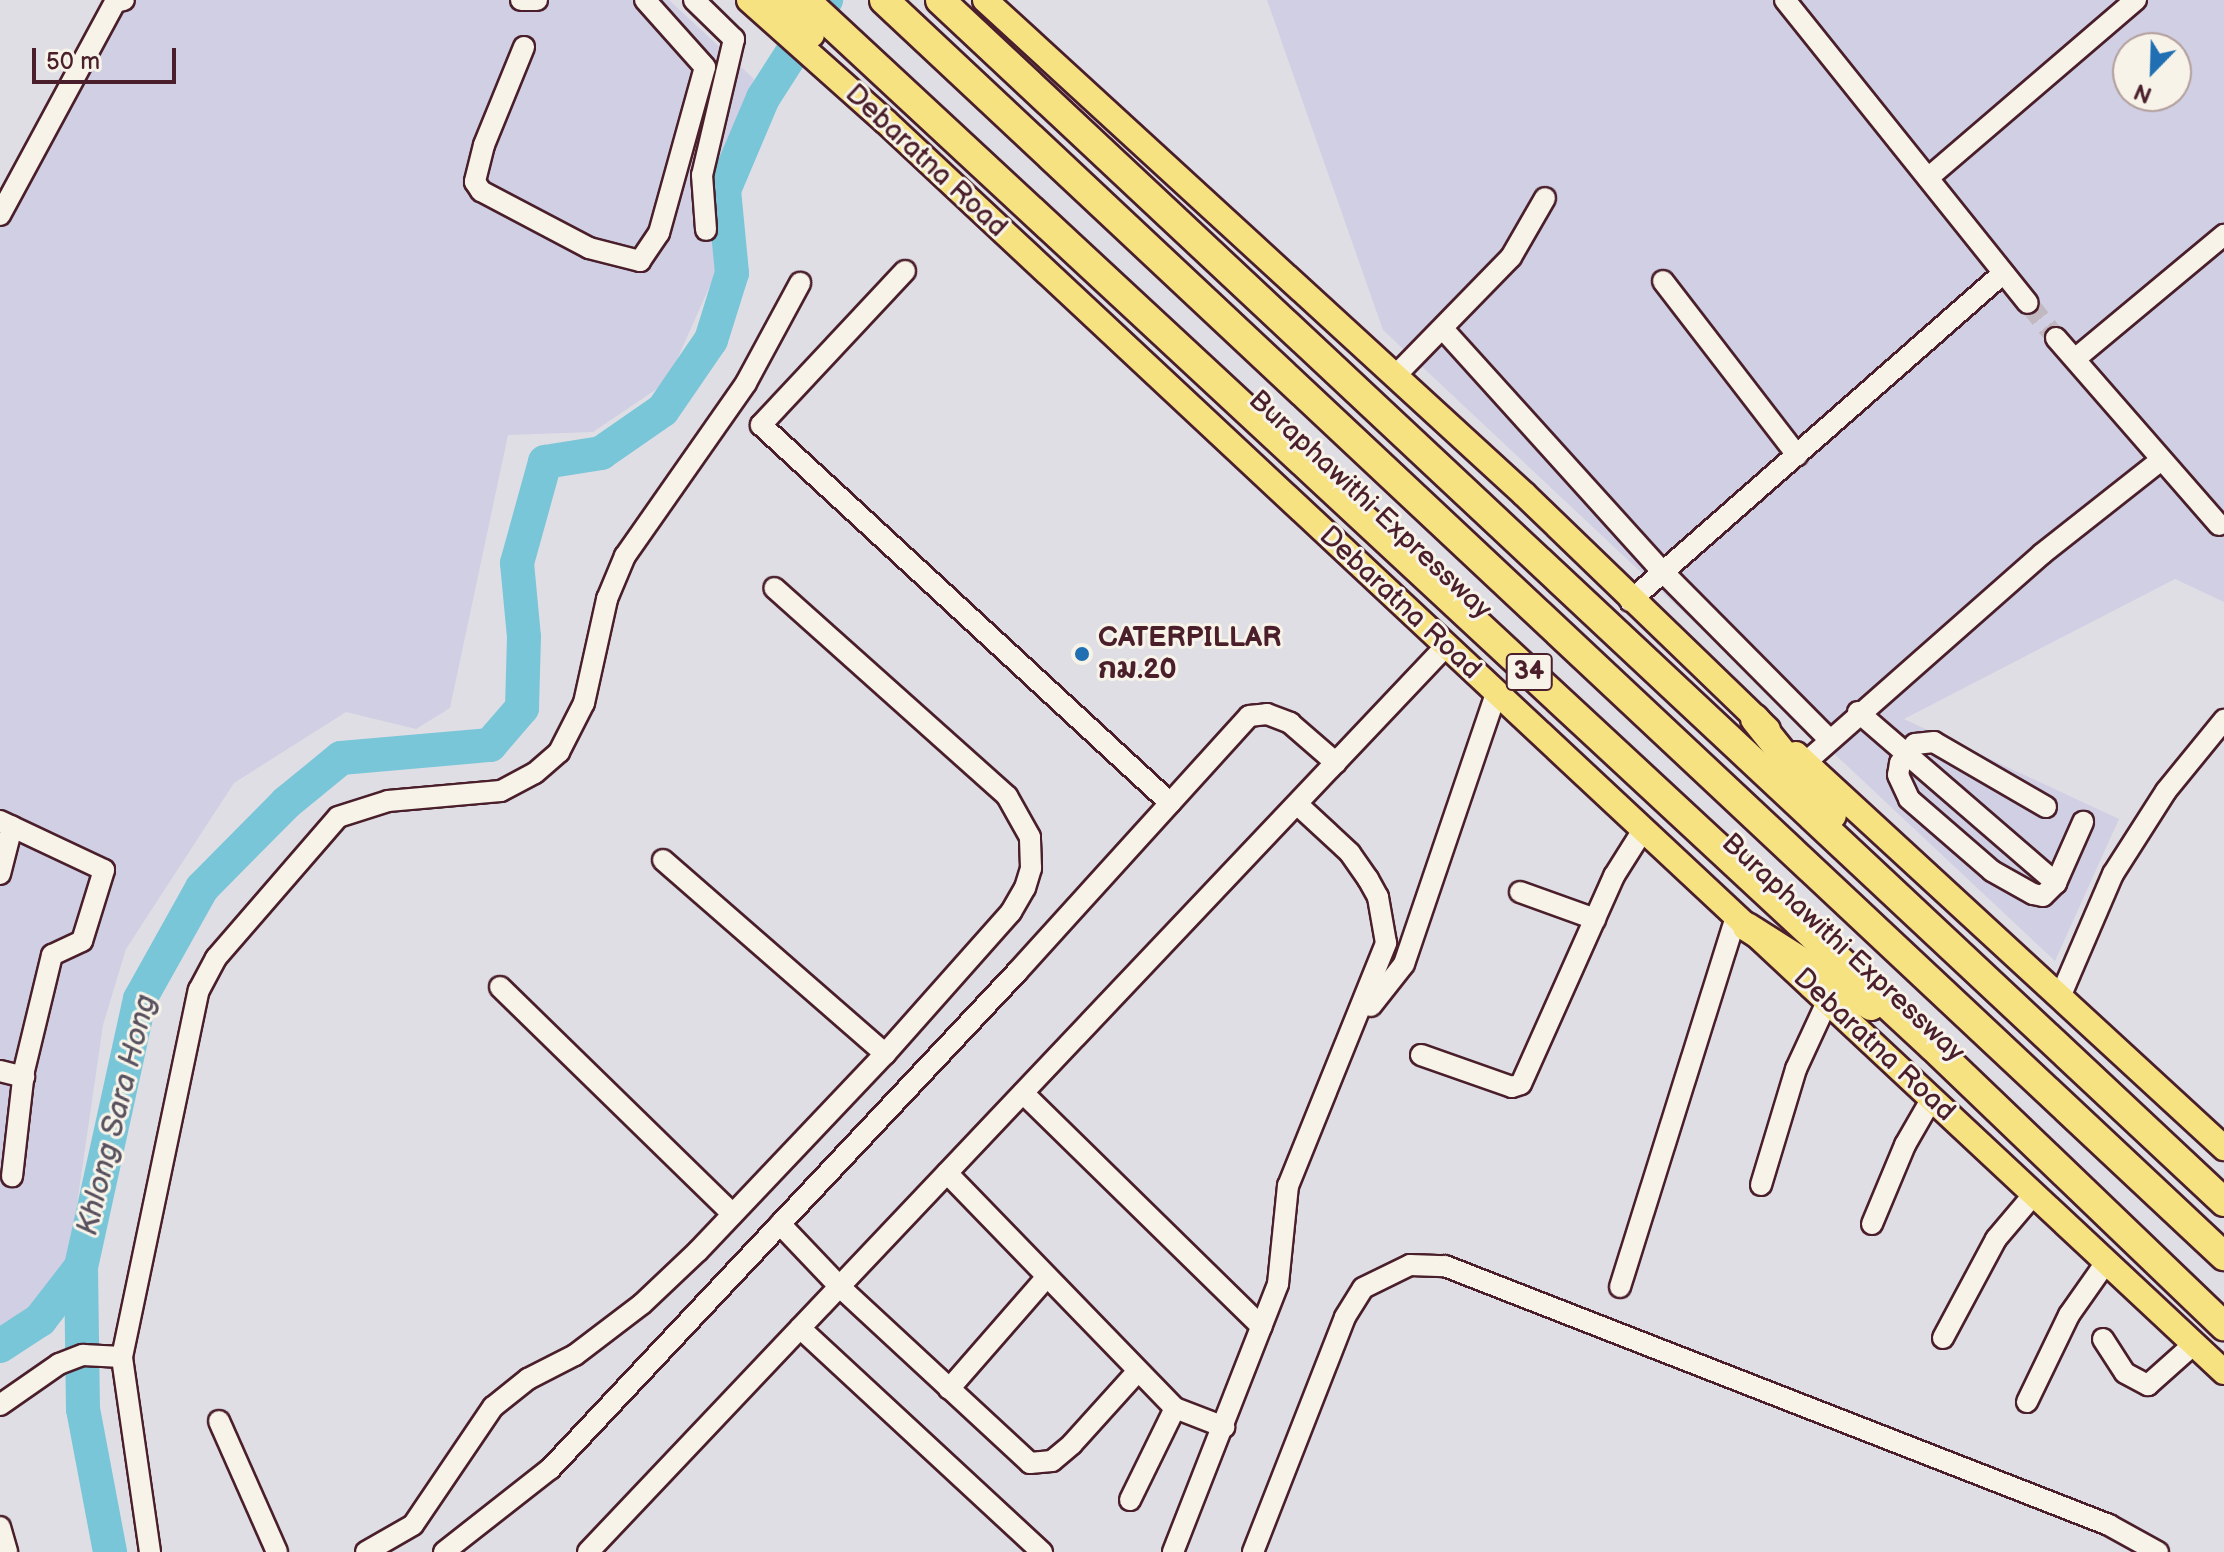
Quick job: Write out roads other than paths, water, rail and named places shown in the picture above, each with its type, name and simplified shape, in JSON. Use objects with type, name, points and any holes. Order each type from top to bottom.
[{"type":"highway","name":"Buraphawithi Expressway","points":[[884,0],[2224,1256]]},
{"type":"highway","points":[[940,0],[1507,526],[1901,901],[2224,1202]]},
{"type":"highway","name":"Debaratna Road","points":[[797,12],[824,31],[1932,1046],[2224,1326]]},
{"type":"highway","name":"Buraphawithi Expressway","points":[[824,31],[2224,1305]]},
{"type":"highway","points":[[1755,719],[1901,901]]},
{"type":"highway","points":[[1742,922],[1932,1046]]},
{"type":"main road","name":"Debaratna Road","points":[[749,0],[797,12]]},
{"type":"main road","points":[[776,0],[797,12]]},
{"type":"main road","points":[[985,0],[1395,376],[1755,719],[2223,1144]]},
{"type":"main road","name":"Debaratna Road","points":[[824,31],[886,122],[2224,1372]]},
{"type":"street","points":[[0,215],[115,2],[124,0]]},
{"type":"street","points":[[521,0],[537,0]]},
{"type":"street","points":[[524,47],[484,145],[475,182],[481,191],[589,248],[640,261],[659,233],[705,67],[645,0]]},
{"type":"street","points":[[694,0],[734,39],[702,175],[706,230]]},
{"type":"street","points":[[1785,0],[2028,303]]},
{"type":"street","points":[[1928,178],[2136,0]]},
{"type":"street","points":[[1395,376],[1444,330],[1511,257],[1545,198]]},
{"type":"street","points":[[2075,359],[2224,235]]},
{"type":"street","points":[[905,271],[761,425],[1170,803]]},
{"type":"street","points":[[1630,601],[2004,273]]},
{"type":"street","points":[[1663,281],[1797,455]]},
{"type":"street","points":[[150,1552],[122,1357],[180,1061],[199,990],[216,958],[338,817],[388,801],[501,791],[535,773],[559,752],[584,703],[607,599],[625,556],[746,383],[800,283]]},
{"type":"street","points":[[1444,330],[1663,572],[1828,738]]},
{"type":"street","points":[[2056,338],[2219,525]]},
{"type":"street","points":[[1805,763],[1858,712],[2161,460]]},
{"type":"street","points":[[366,1552],[413,1525],[493,1407],[642,1304],[733,1214],[885,1054],[1011,912],[1031,868],[1030,837],[1007,796],[774,588]]},
{"type":"street","points":[[588,1552],[1446,646]]},
{"type":"street","points":[[1355,1026],[1404,964],[1496,693]]},
{"type":"street","points":[[1858,712],[2056,883]]},
{"type":"street","points":[[444,1552],[550,1469],[1249,716],[1267,714],[1290,723],[1336,763]]},
{"type":"street","points":[[2060,997],[2113,874],[2151,813],[2221,729]]},
{"type":"street","points":[[2046,807],[1934,742],[1915,744],[1905,752],[1898,775],[1909,799],[2016,887],[2043,896],[2056,883],[2083,822]]},
{"type":"street","points":[[1173,1552],[1262,1327],[1284,1255],[1288,1186],[1383,961],[1386,943],[1378,897],[1350,853],[1297,804]]},
{"type":"street","points":[[0,874],[6,824],[104,870],[82,941],[52,955],[24,1077],[12,1176]]},
{"type":"street","points":[[1421,1055],[1512,1087],[1521,1084],[1614,876],[1643,830]]},
{"type":"street","points":[[663,860],[885,1054]]},
{"type":"street","points":[[1520,892],[1595,919]]},
{"type":"street","points":[[1620,1287],[1742,922]]},
{"type":"street","points":[[500,987],[733,1214]]},
{"type":"street","points":[[1761,1185],[1796,1069],[1827,1002]]},
{"type":"street","points":[[0,1071],[24,1077]]},
{"type":"street","points":[[1023,1093],[1262,1327]]},
{"type":"street","points":[[1872,1224],[1905,1145],[1932,1098]]},
{"type":"street","points":[[947,1173],[1175,1408],[1224,1427]]},
{"type":"street","points":[[1943,1338],[1996,1239],[2034,1194]]},
{"type":"street","points":[[780,1224],[840,1287],[1030,1463],[1052,1461],[1138,1371]]},
{"type":"street","points":[[2027,1402],[2069,1315],[2107,1261]]},
{"type":"street","points":[[1253,1552],[1345,1317],[1363,1288],[1410,1265],[1445,1266],[2109,1525],[2158,1552]]},
{"type":"street","points":[[949,1389],[1046,1278]]},
{"type":"street","points":[[800,1328],[1042,1552]]},
{"type":"street","points":[[2103,1339],[2125,1373],[2148,1385],[2194,1344]]},
{"type":"street","points":[[0,1405],[59,1364],[83,1355],[122,1357]]},
{"type":"street","points":[[1130,1500],[1175,1408]]},
{"type":"street","points":[[219,1421],[277,1552]]},
{"type":"street","points":[[0,1527],[7,1552]]},
{"type":"waterway","name":"Khlong Sara Hong","points":[[0,1346],[40,1320],[81,1267],[140,999],[202,888],[286,803],[341,758],[490,745],[522,708],[524,637],[517,563],[545,462],[601,453],[663,410],[711,340],[732,273],[724,190],[763,98],[826,0]]},
{"type":"waterway","points":[[81,1267],[83,1409],[110,1552]]},
{"type":"tunnel","points":[[2028,303],[2056,338]]},
{"type":"place","name":"CATERPILLAR กม.20","points":[[1082,654]]}]
